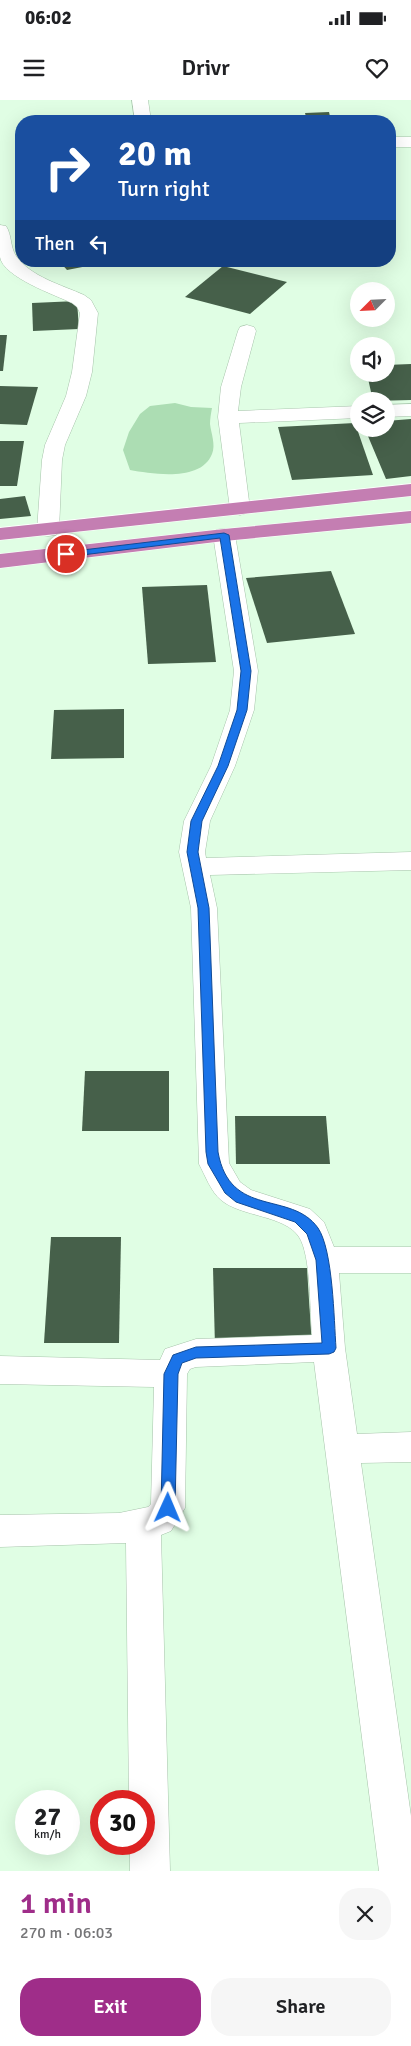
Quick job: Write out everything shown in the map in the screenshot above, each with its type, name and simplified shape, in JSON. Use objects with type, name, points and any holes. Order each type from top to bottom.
[{"type":"highway","points":[[0,534],[411,490]]},
{"type":"highway","points":[[0,561],[224,535],[411,517]]},
{"type":"street","points":[[140,100],[142,115]]},
{"type":"street","points":[[396,142],[411,142]]},
{"type":"street","points":[[5,229],[6,255],[15,266]]},
{"type":"street","points":[[17,267],[28,275],[78,299],[85,304],[89,313],[82,372],[76,396],[55,444],[52,460],[48,530]]},
{"type":"street","points":[[240,509],[228,417],[231,387],[247,330]]},
{"type":"street","points":[[395,411],[411,410]]},
{"type":"street","points":[[228,417],[350,412]]},
{"type":"street","points":[[224,535],[246,671],[242,710],[223,766],[197,821],[192,852],[204,908],[212,1152],[214,1164],[229,1190],[240,1198],[299,1218],[313,1231],[322,1260],[329,1348],[399,1871]]},
{"type":"street","points":[[195,867],[411,861]]},
{"type":"street","points":[[322,1260],[411,1260]]},
{"type":"street","points":[[0,1531],[119,1530],[159,1520],[168,1508],[171,1374],[177,1359],[196,1353],[329,1348]]},
{"type":"street","points":[[0,1370],[171,1374]]},
{"type":"street","points":[[342,1449],[411,1447]]},
{"type":"street","points":[[143,1525],[150,1871]]},
{"type":"shaded area","points":[[175,403],[191,407],[212,408],[210,424],[214,447],[206,463],[198,469],[176,474],[130,470],[123,450],[129,432],[140,414],[150,406]]},
{"type":"building","points":[[329,112],[330,115],[306,115],[305,113]]},
{"type":"building","points":[[64,267],[82,267],[67,270]]},
{"type":"building","points":[[222,267],[287,282],[250,314],[185,297]]},
{"type":"building","points":[[77,301],[79,329],[33,331],[32,303]]},
{"type":"building","points":[[0,335],[7,335],[3,371],[0,371]]},
{"type":"building","points":[[411,364],[411,400],[395,400],[395,392],[371,392],[369,382],[395,382],[395,365]]},
{"type":"building","points":[[0,386],[38,387],[27,425],[0,424]]},
{"type":"building","points":[[411,419],[411,476],[386,479],[368,437],[395,437],[395,420]]},
{"type":"building","points":[[350,423],[350,437],[360,437],[373,475],[292,480],[278,427]]},
{"type":"building","points":[[0,441],[24,441],[17,486],[0,486]]},
{"type":"building","points":[[25,496],[31,516],[0,519],[0,499]]},
{"type":"building","points":[[331,571],[355,634],[267,643],[246,578]]},
{"type":"building","points":[[207,585],[216,662],[148,664],[142,587]]},
{"type":"building","points":[[124,709],[124,758],[51,759],[54,710]]},
{"type":"building","points":[[85,1071],[169,1071],[169,1131],[82,1131]]},
{"type":"building","points":[[235,1116],[326,1116],[330,1164],[236,1164]]},
{"type":"building","points":[[51,1237],[121,1237],[119,1343],[44,1343]]},
{"type":"building","points":[[213,1268],[307,1268],[312,1347],[215,1347]]},
{"type":"route","points":[[66,554],[224,535],[246,671],[242,710],[223,766],[197,821],[192,852],[204,908],[212,1152],[214,1164],[229,1190],[240,1198],[299,1218],[313,1231],[322,1260],[329,1348],[196,1353],[177,1359],[171,1374],[168,1508]]}]
